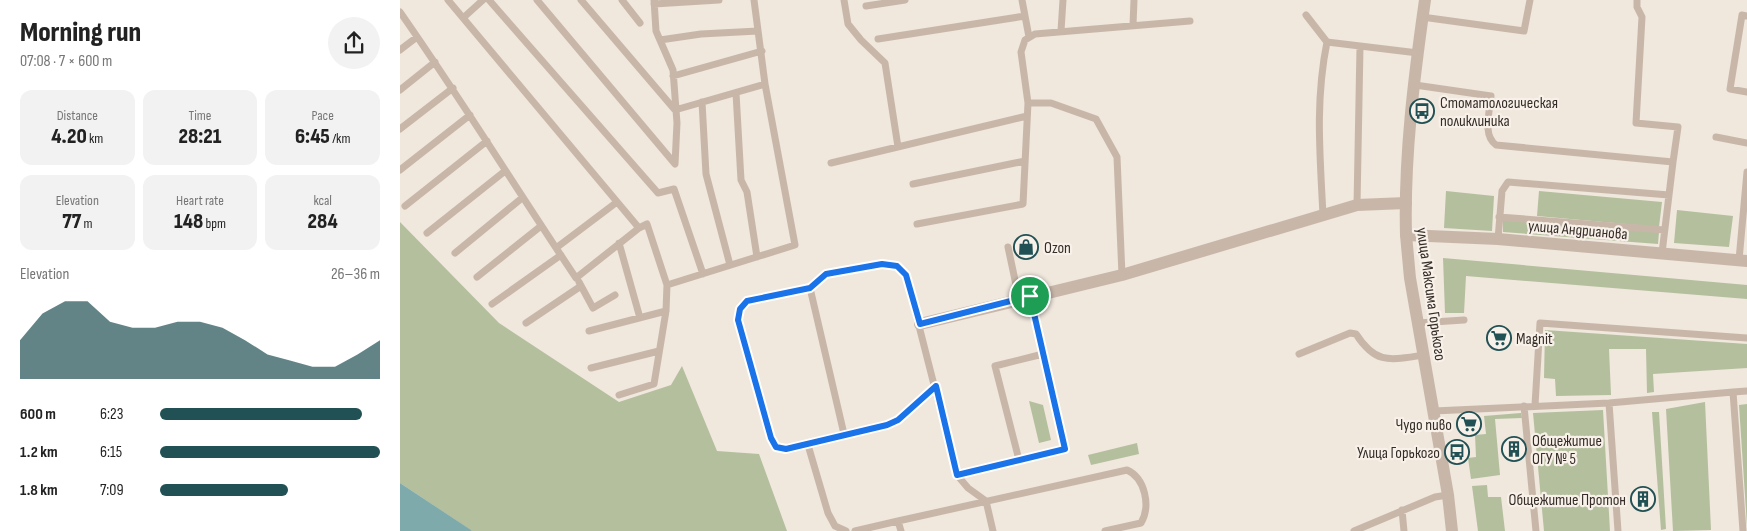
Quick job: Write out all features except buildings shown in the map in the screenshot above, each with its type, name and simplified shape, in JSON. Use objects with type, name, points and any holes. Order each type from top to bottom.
[{"type":"street","name":"улица Максима Горького","points":[[1425,0],[1415,85],[1406,203],[1406,235],[1418,323],[1448,495],[1452,531]]},
{"type":"street","points":[[920,324],[1122,275],[1357,205],[1406,203]]},
{"type":"street","name":"улица Андрианова","points":[[1406,235],[1498,239],[1743,260]]},
{"type":"lane","points":[[448,0],[639,228]]},
{"type":"lane","points":[[463,18],[484,0]]},
{"type":"lane","points":[[489,0],[658,193],[674,189],[703,274]]},
{"type":"lane","points":[[536,0],[675,164],[673,76],[656,31],[654,2],[719,0]]},
{"type":"lane","points":[[581,0],[675,110]]},
{"type":"lane","points":[[622,0],[640,23]]},
{"type":"lane","points":[[667,285],[795,245],[765,84],[754,0]]},
{"type":"lane","points":[[844,0],[848,24],[884,63],[898,147]]},
{"type":"lane","points":[[866,6],[905,0]]},
{"type":"lane","points":[[1022,0],[1029,37]]},
{"type":"lane","points":[[1061,31],[1063,0]]},
{"type":"lane","points":[[1133,25],[1134,0]]},
{"type":"lane","points":[[1422,17],[1524,31],[1530,0]]},
{"type":"lane","points":[[1638,0],[1637,7],[1642,17],[1636,123],[1678,127],[1662,253]]},
{"type":"lane","points":[[400,12],[453,88],[522,198],[576,278],[593,308],[615,295]]},
{"type":"lane","points":[[1306,15],[1327,42],[1418,53]]},
{"type":"lane","points":[[1747,16],[1742,15],[1730,89],[1747,92]]},
{"type":"lane","points":[[878,39],[1025,16]]},
{"type":"lane","points":[[916,224],[1023,204],[1028,103],[1021,52],[1022,45],[1029,37],[1035,34],[1061,31],[1190,21]]},
{"type":"lane","points":[[660,40],[700,34],[758,31]]},
{"type":"lane","points":[[400,50],[417,37]]},
{"type":"lane","points":[[1323,215],[1318,112],[1320,75],[1327,42]]},
{"type":"lane","points":[[1357,205],[1360,47]]},
{"type":"lane","points":[[673,76],[762,51]]},
{"type":"lane","points":[[400,90],[434,62]]},
{"type":"lane","points":[[675,110],[765,84]]},
{"type":"lane","points":[[1415,85],[1491,96],[1488,134],[1490,141],[1496,145],[1673,162]]},
{"type":"lane","points":[[400,129],[453,88]]},
{"type":"lane","points":[[736,92],[741,180],[747,192],[757,257]]},
{"type":"lane","points":[[702,102],[706,174],[730,265]]},
{"type":"lane","points":[[1028,103],[1051,103],[1096,119],[1117,157],[1122,275]]},
{"type":"lane","points":[[400,170],[470,115]]},
{"type":"lane","points":[[831,163],[1028,116]]},
{"type":"lane","points":[[1716,137],[1747,143]]},
{"type":"lane","points":[[405,206],[487,141]]},
{"type":"lane","points":[[913,184],[1025,161]]},
{"type":"lane","points":[[427,233],[505,171]]},
{"type":"lane","points":[[1743,260],[1747,172]]},
{"type":"lane","points":[[1498,239],[1502,191],[1508,182],[1669,194]]},
{"type":"lane","points":[[455,253],[522,198]]},
{"type":"lane","points":[[556,248],[617,202]]},
{"type":"lane","points":[[1500,217],[1664,230]]},
{"type":"lane","points":[[576,278],[639,228],[647,224],[667,285],[666,311],[660,351],[654,384],[619,395]]},
{"type":"lane","points":[[477,277],[541,226]]},
{"type":"lane","points":[[619,244],[640,318]]},
{"type":"lane","points":[[957,475],[1065,449],[1044,354],[1008,247]]},
{"type":"lane","points":[[492,304],[561,255]]},
{"type":"lane","points":[[936,386],[898,420],[887,425],[844,434],[808,445],[786,449],[776,447],[771,438],[738,320],[740,309],[747,301],[810,288],[826,274],[882,264],[897,266],[906,275],[936,386],[957,475],[968,488],[986,501],[994,531]]},
{"type":"lane","points":[[526,323],[581,286]]},
{"type":"lane","points":[[810,288],[844,434]]},
{"type":"lane","points":[[589,331],[666,311]]},
{"type":"lane","points":[[1418,323],[1464,320]]},
{"type":"lane","points":[[1535,405],[1540,323],[1747,338]]},
{"type":"lane","points":[[1299,354],[1350,333],[1356,334],[1365,348],[1378,358],[1396,359],[1424,355]]},
{"type":"lane","points":[[591,368],[660,351]]},
{"type":"lane","points":[[1019,460],[995,366],[1044,354]]},
{"type":"lane","points":[[1434,411],[1609,403],[1747,391]]},
{"type":"lane","points":[[1733,392],[1743,531]]},
{"type":"lane","points":[[1609,403],[1618,531]]},
{"type":"lane","points":[[1524,406],[1536,531]]},
{"type":"lane","points":[[808,445],[828,513],[835,526],[846,531]]},
{"type":"lane","points":[[855,531],[1127,470],[1135,474],[1141,481],[1146,508],[1145,516],[1141,523],[1105,531]]},
{"type":"lane","points":[[1354,531],[1435,497],[1448,495]]},
{"type":"lane","points":[[1402,510],[1404,531]]},
{"type":"lane","points":[[898,521],[901,531]]},
{"type":"green space","points":[[1446,191],[1494,196],[1492,231],[1444,228]]},
{"type":"green space","points":[[1539,191],[1662,202],[1659,227],[1537,216]]},
{"type":"green space","points":[[1677,210],[1733,216],[1729,247],[1674,243]]},
{"type":"green space","points":[[1503,220],[1659,232],[1658,244],[1503,232]]},
{"type":"green space","points":[[400,222],[499,323],[619,402],[671,385],[682,366],[717,451],[759,454],[787,531],[472,531],[400,483]]},
{"type":"green space","points":[[1443,258],[1747,285],[1747,299],[1466,276],[1464,313],[1445,313]]},
{"type":"green space","points":[[1545,330],[1747,344],[1747,368],[1653,374],[1654,392],[1647,393],[1646,349],[1609,349],[1611,395],[1556,396],[1555,379],[1544,378]]},
{"type":"green space","points":[[1029,401],[1043,405],[1051,440],[1039,443]]},
{"type":"green space","points":[[1705,402],[1711,530],[1673,531],[1666,409]]},
{"type":"green space","points":[[1747,404],[1747,526],[1739,405]]},
{"type":"green space","points":[[1603,410],[1610,531],[1544,531],[1533,413]]},
{"type":"green space","points":[[1652,412],[1659,412],[1666,529],[1661,530]]},
{"type":"green space","points":[[1521,413],[1522,418],[1495,419],[1500,475],[1471,479],[1468,458],[1476,457],[1475,435],[1486,434],[1484,416]]},
{"type":"green space","points":[[1137,443],[1139,454],[1091,465],[1088,455]]},
{"type":"green space","points":[[1487,485],[1488,497],[1501,497],[1505,531],[1478,531],[1472,486]]},
{"type":"water","points":[[400,483],[471,530],[472,531],[400,531]]},
{"type":"place","name":"Стоматологическая поликлиника","points":[[1422,111]]},
{"type":"place","name":"Ozon","points":[[1026,247]]},
{"type":"place","name":"Magnit","points":[[1499,338]]},
{"type":"place","name":"Чудо пиво","points":[[1469,424]]},
{"type":"place","name":"Общежитие ОГУ № 5","points":[[1514,449]]},
{"type":"place","name":"Улица Горького","points":[[1457,452]]},
{"type":"place","name":"Общежитие Протон","points":[[1643,499]]},
{"type":"route","points":[[882,264],[897,266],[906,275],[920,324],[1030,296],[1065,449],[957,475],[936,386],[898,420],[887,425],[844,434],[808,445],[786,449],[776,447],[771,438],[738,320],[740,309],[747,301],[810,288],[826,274],[882,264]]}]
